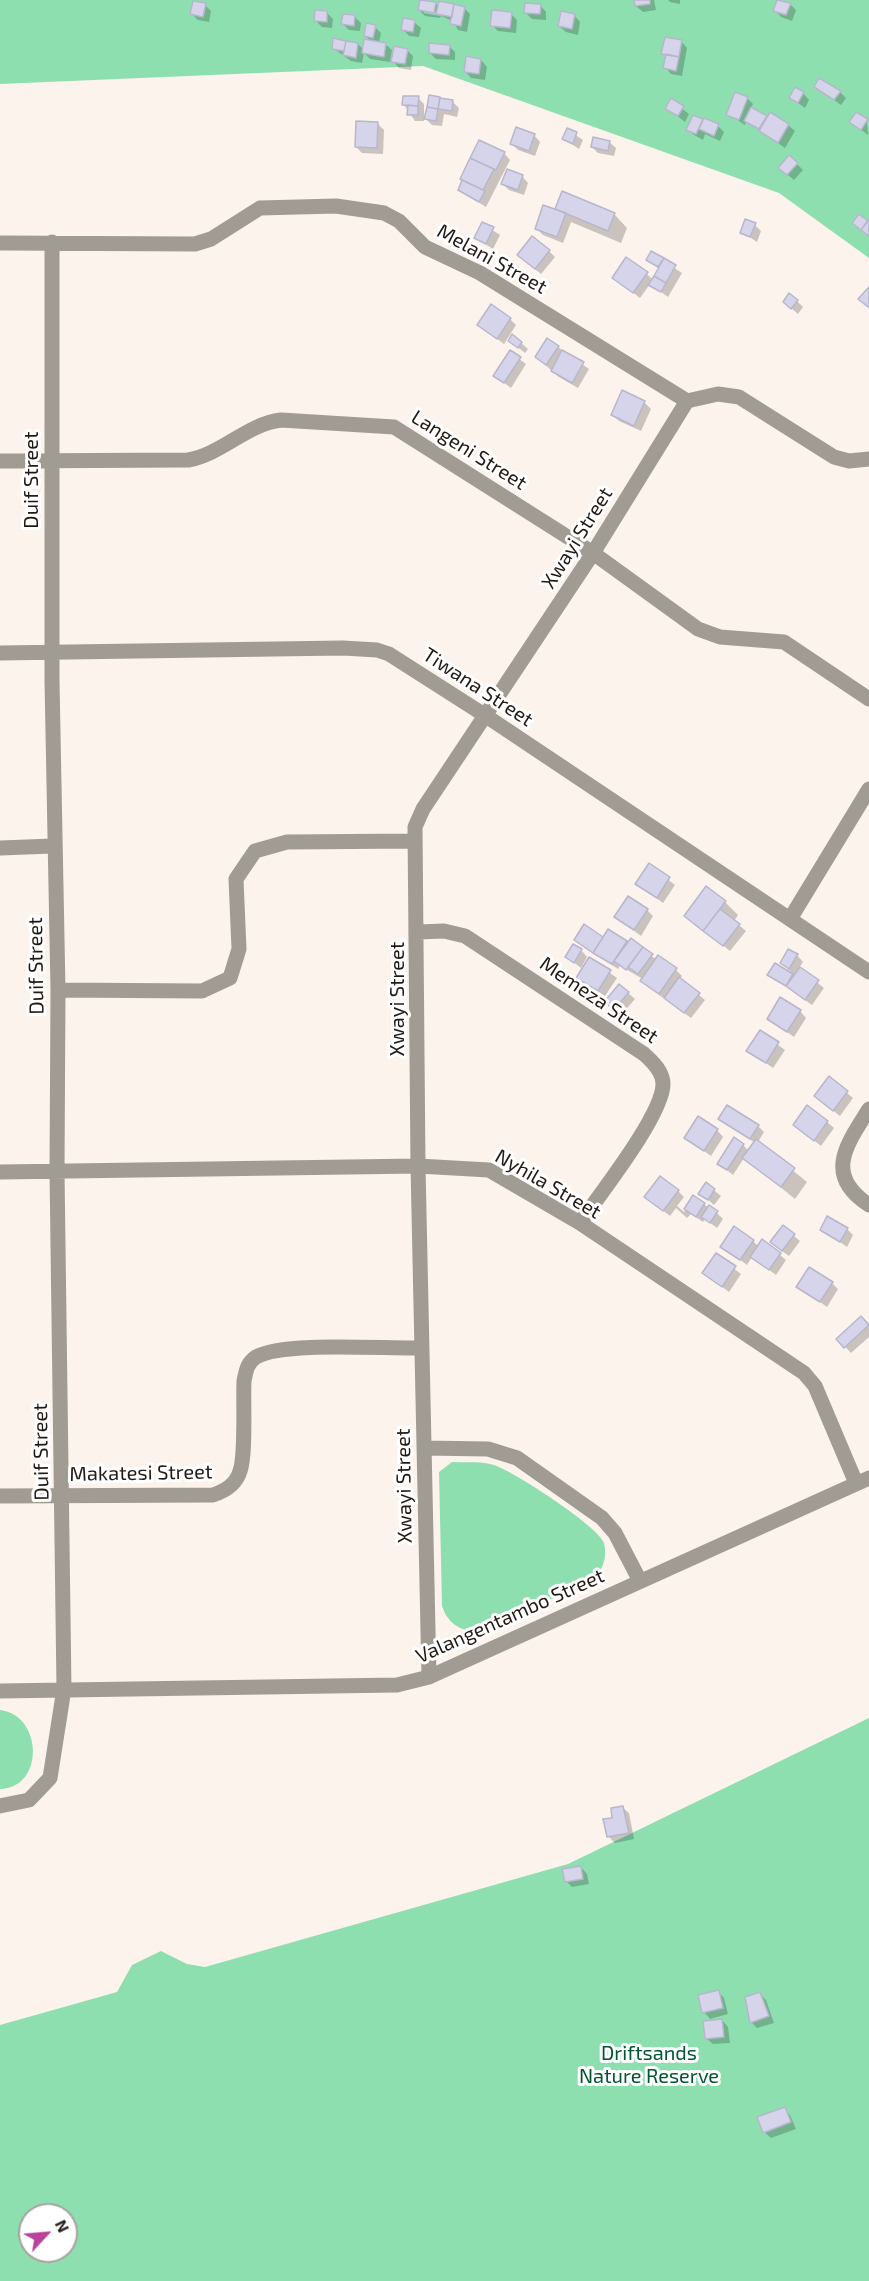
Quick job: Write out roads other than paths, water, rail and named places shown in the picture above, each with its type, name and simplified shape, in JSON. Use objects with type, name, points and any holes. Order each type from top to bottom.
[{"type":"street","name":"Melani Street","points":[[0,243],[195,244],[210,238],[248,213],[266,208],[336,206],[384,213],[399,221],[425,247],[480,273],[687,401]]},
{"type":"street","name":"Duif Street","points":[[0,1806],[29,1800],[50,1778],[64,1689],[57,1171],[58,990],[53,846],[52,242]]},
{"type":"street","points":[[687,401],[718,394],[739,397],[834,457],[849,461],[869,459]]},
{"type":"street","name":"Xwayi Street","points":[[429,1677],[418,1166],[418,932],[415,827],[423,809],[593,553],[687,401]]},
{"type":"street","name":"Langeni Street","points":[[0,462],[188,460],[212,453],[268,422],[281,420],[394,427],[593,553],[698,629],[720,638],[784,642],[869,699]]},
{"type":"street","name":"Tiwana Street","points":[[0,653],[344,648],[377,650],[486,716],[869,972]]},
{"type":"street","points":[[790,919],[869,789]]},
{"type":"street","points":[[58,990],[202,991],[230,978],[239,949],[236,879],[255,851],[287,842],[414,841]]},
{"type":"street","points":[[0,848],[53,846]]},
{"type":"street","name":"Memeza Street","points":[[418,932],[444,931],[465,936],[644,1054],[658,1070],[663,1082],[656,1110],[580,1223]]},
{"type":"street","points":[[869,1109],[845,1148],[841,1160],[850,1188],[869,1205]]},
{"type":"street","name":"Nyhila Street","points":[[0,1172],[418,1166],[489,1170],[580,1223],[804,1373],[814,1386],[862,1480]]},
{"type":"street","name":"Makatesi Street","points":[[0,1496],[213,1495],[224,1492],[232,1486],[240,1471],[244,1381],[247,1367],[255,1358],[283,1348],[422,1348]]},
{"type":"street","points":[[424,1448],[488,1449],[517,1458],[602,1518],[615,1533],[640,1581]]},
{"type":"street","name":"Valangentambo Street","points":[[0,1691],[396,1685],[429,1677],[862,1480]]},
{"type":"park label","name":"Driftsands Nature Reserve","points":[[649,2064]]}]
